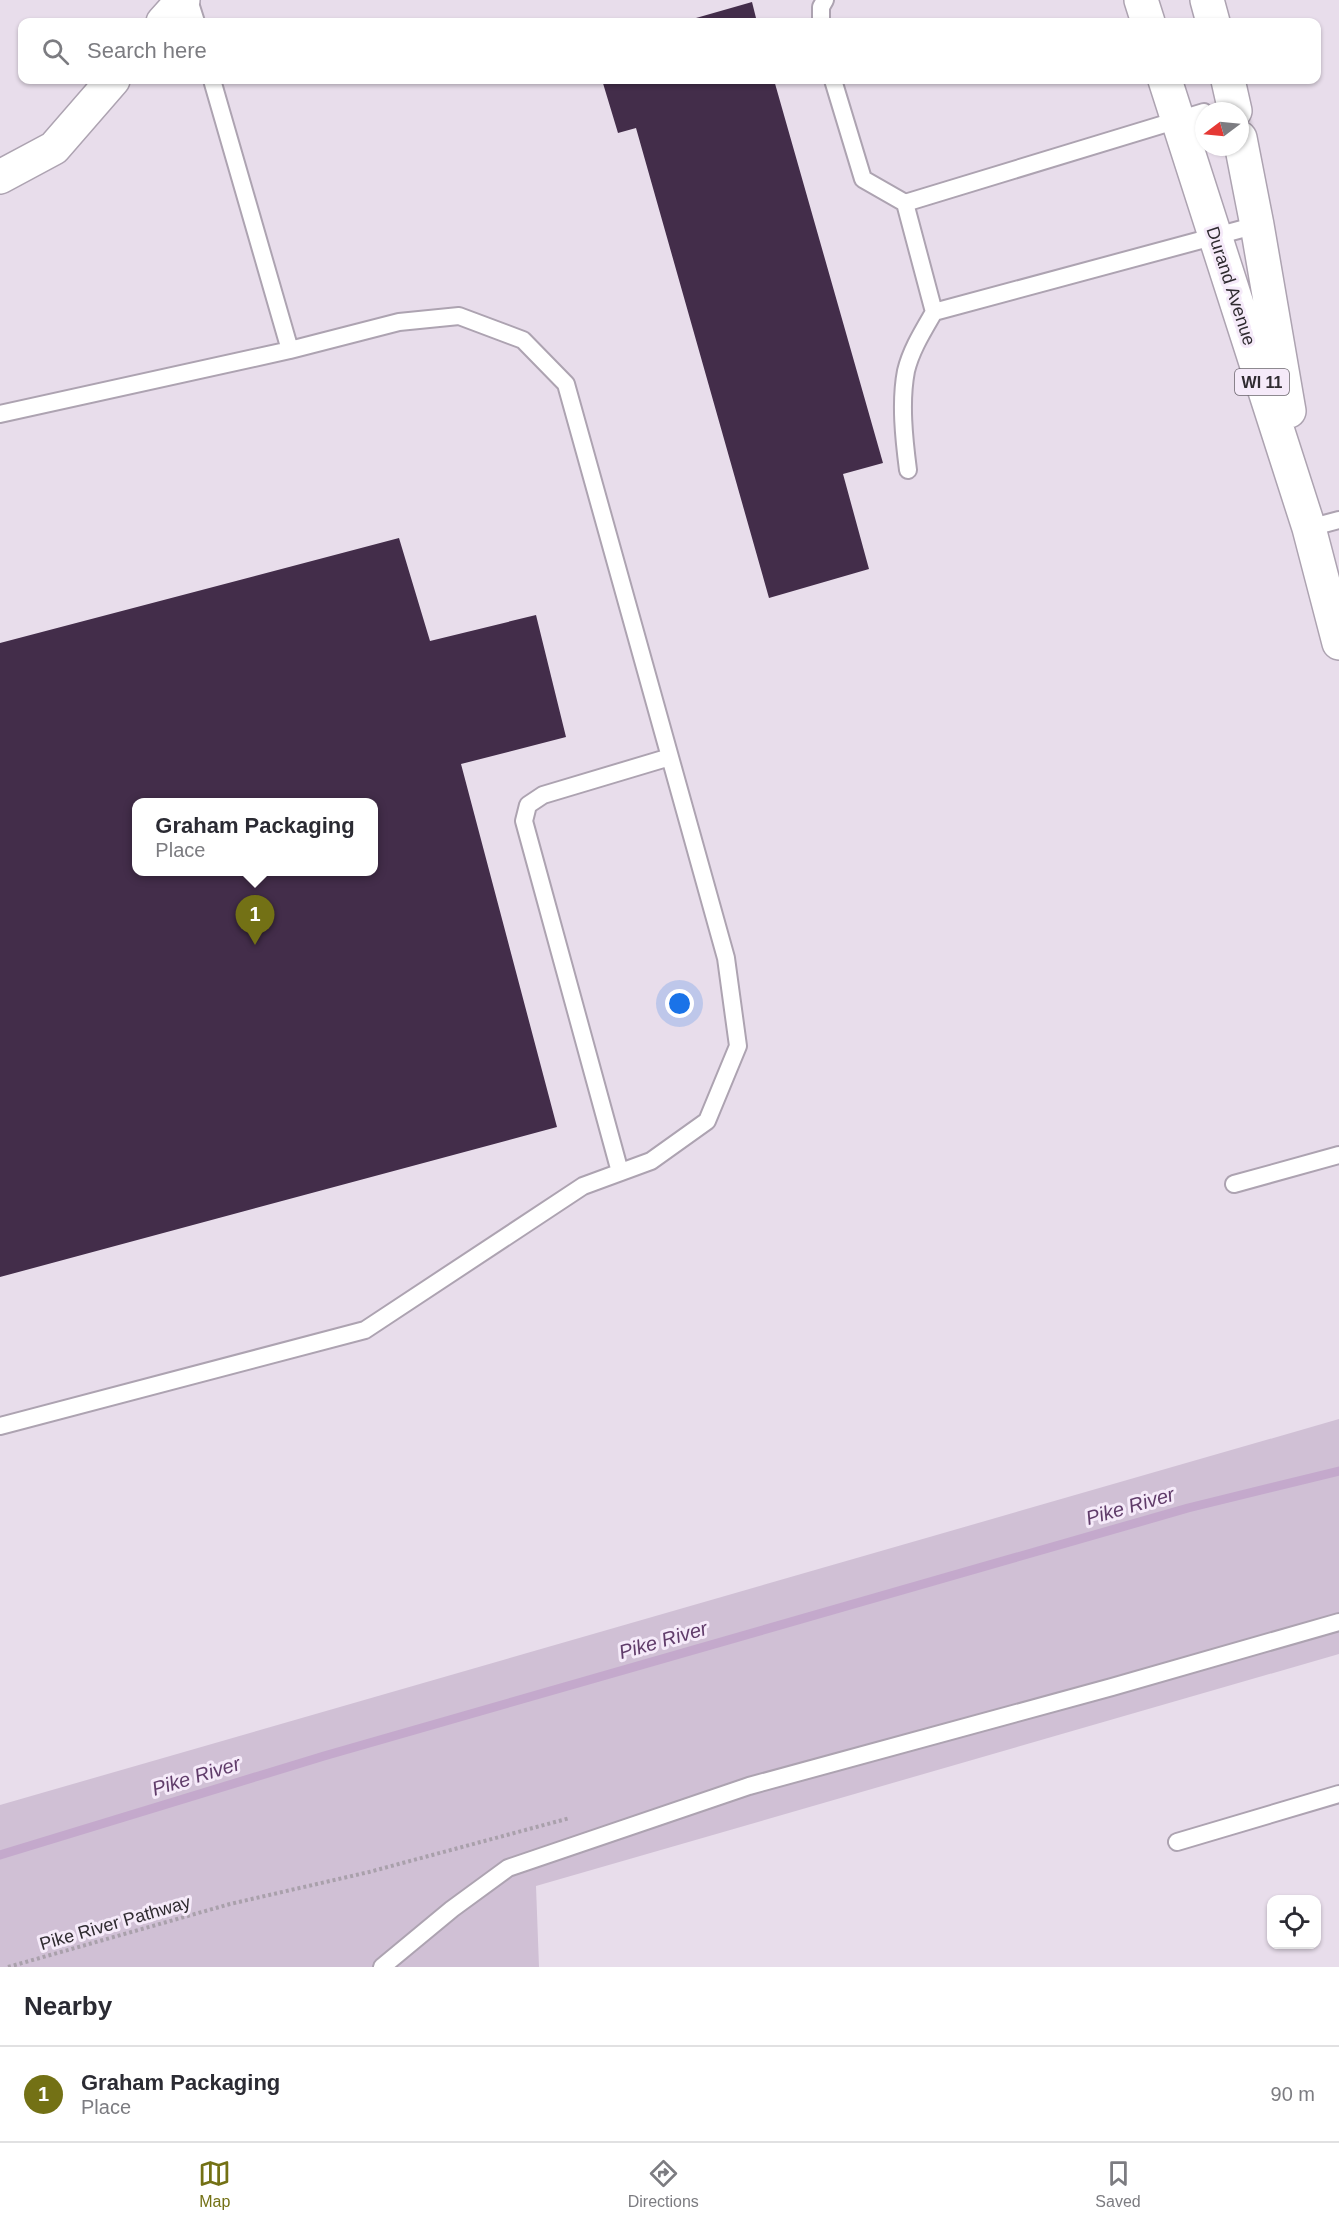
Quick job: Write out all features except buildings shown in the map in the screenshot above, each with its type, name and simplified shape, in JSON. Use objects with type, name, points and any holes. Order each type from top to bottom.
[{"type":"main road","points":[[167,18],[183,0]]},
{"type":"main road","points":[[1141,0],[1147,18]]},
{"type":"main road","points":[[1207,0],[1212,18]]},
{"type":"main road","points":[[0,177],[54,148],[110,84]]},
{"type":"main road","name":"Durand Avenue","points":[[1173,84],[1206,102]]},
{"type":"main road","name":"Durand Avenue","points":[[1214,156],[1215,236],[1324,524]]},
{"type":"main road","name":"Durand Avenue","points":[[1244,156],[1324,524],[1339,643]]},
{"type":"lane","points":[[189,0],[195,18]]},
{"type":"lane","points":[[821,18],[825,0]]},
{"type":"lane","points":[[213,84],[290,350]]},
{"type":"lane","points":[[833,84],[863,179],[905,203],[934,312]]},
{"type":"lane","points":[[905,203],[1195,112]]},
{"type":"lane","points":[[908,470],[903,428],[906,372],[916,343],[934,312],[1257,225]]},
{"type":"lane","points":[[0,414],[290,350],[399,322],[459,316],[523,340],[566,384],[726,958],[738,1046],[707,1121],[651,1161],[583,1186],[365,1330],[0,1426]]},
{"type":"lane","points":[[620,1172],[524,821],[528,805],[543,795],[670,757]]},
{"type":"lane","points":[[1234,1184],[1339,1155]]},
{"type":"lane","points":[[382,1967],[452,1909],[508,1868],[749,1786],[1112,1687],[1339,1622]]},
{"type":"lane","points":[[1177,1842],[1339,1794]]},
{"type":"path","name":"Pike River Pathway","points":[[8,1967],[230,1904]]},
{"type":"shaded area","points":[[1339,1419],[1339,1654],[536,1886],[539,1967],[0,1967],[0,1805]]},
{"type":"waterway","name":"Pike River","points":[[0,1855],[324,1756],[1188,1508],[1339,1471]]},
{"type":"place","name":"Graham Packaging","points":[[255,945]]}]
